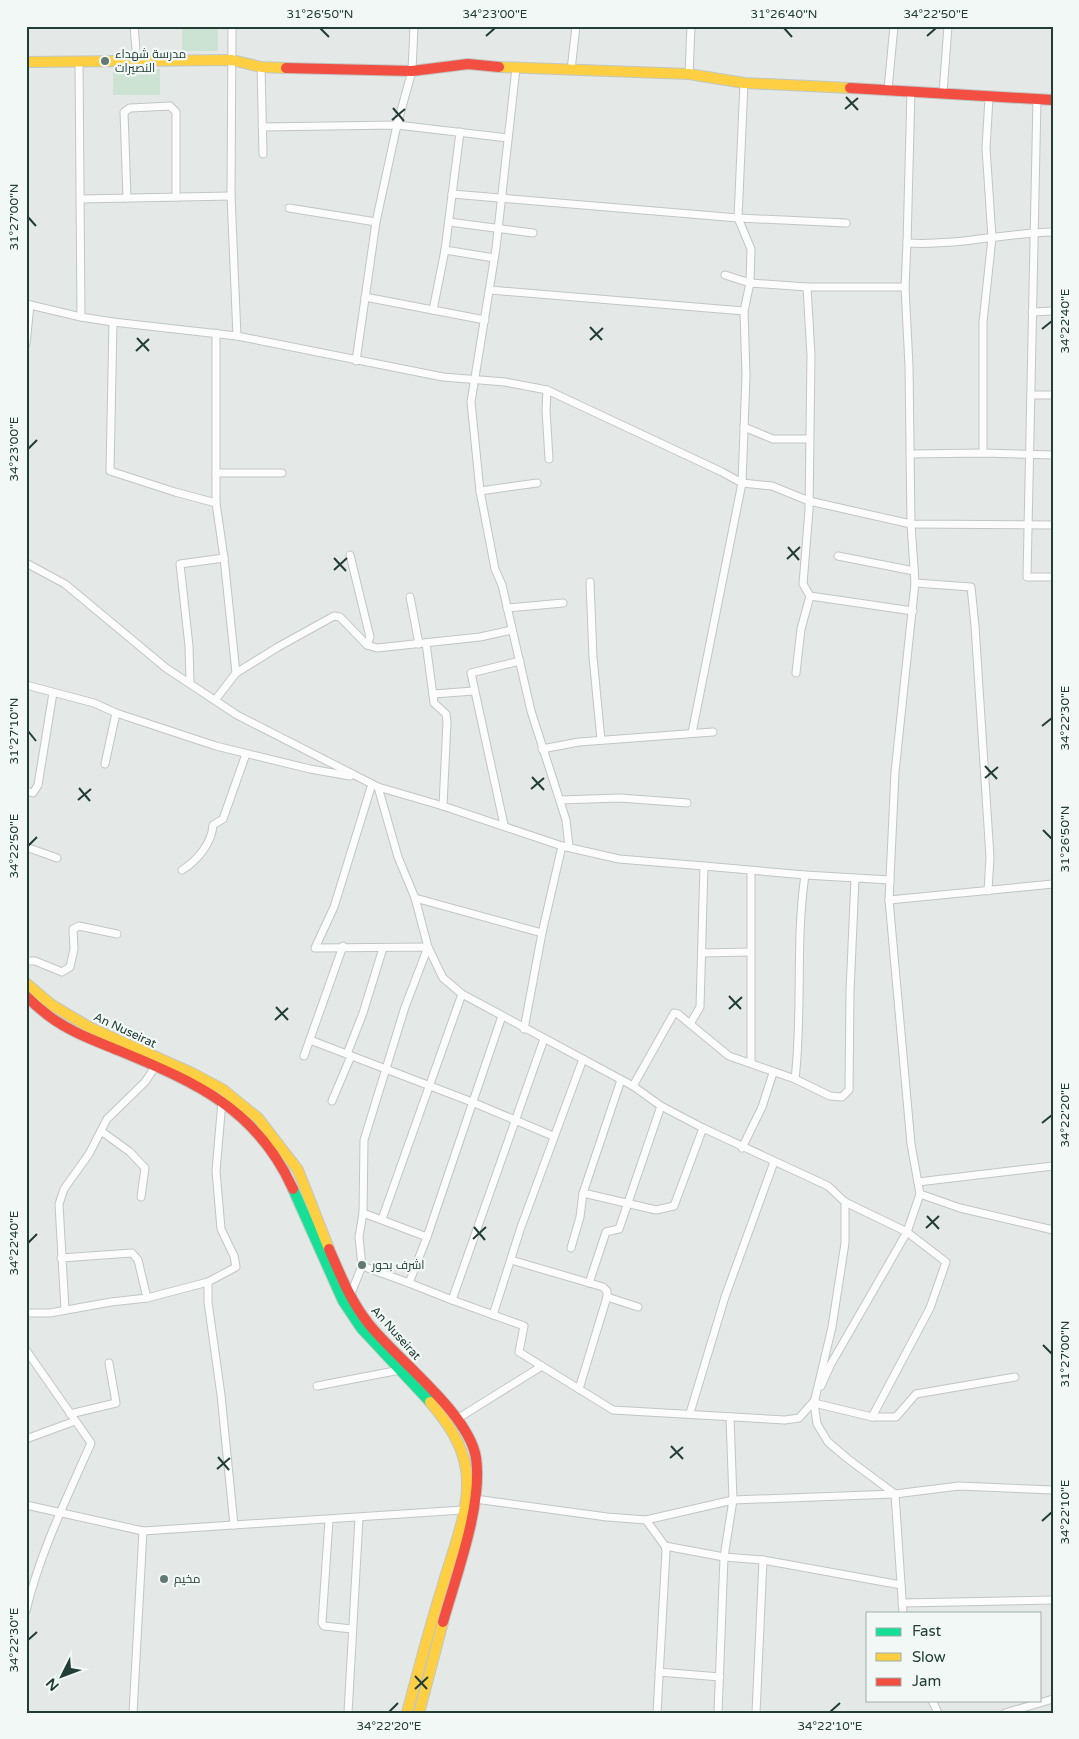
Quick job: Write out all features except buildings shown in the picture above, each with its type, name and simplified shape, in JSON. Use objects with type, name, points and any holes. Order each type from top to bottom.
[{"type":"main road","points":[[26,62],[232,60],[262,67],[412,71],[468,64],[516,68],[689,74],[744,82],[911,90],[989,98],[1053,100]]},
{"type":"main road","name":"An Nuseirat","points":[[26,983],[52,1005],[89,1027],[192,1073],[222,1089],[258,1118],[298,1170],[310,1207],[350,1296],[368,1324],[457,1419],[468,1435],[476,1456],[477,1481],[475,1499],[419,1713]]},
{"type":"main road","name":"An Nuseirat","points":[[26,996],[48,1016],[65,1028],[179,1077],[222,1101],[263,1137],[280,1160],[340,1297],[361,1328],[448,1424],[462,1450],[466,1470],[463,1510],[407,1713]]},
{"type":"street","points":[[134,26],[137,62]]},
{"type":"street","points":[[232,26],[231,196],[237,336]]},
{"type":"street","points":[[356,361],[376,222],[397,126],[412,71],[414,26]]},
{"type":"street","points":[[572,70],[576,26]]},
{"type":"street","points":[[689,74],[691,26]]},
{"type":"street","points":[[888,89],[894,26]]},
{"type":"street","points":[[943,93],[948,26]]},
{"type":"street","points":[[79,62],[81,317]]},
{"type":"street","points":[[262,67],[263,154]]},
{"type":"street","points":[[516,68],[490,290],[476,378],[470,402],[480,491],[495,570],[507,608],[542,749],[566,820],[565,846],[542,933],[524,1028]]},
{"type":"street","points":[[692,733],[742,483],[746,375],[744,311],[750,283],[751,249],[738,218],[744,82]]},
{"type":"street","points":[[362,1266],[524,1326],[519,1352],[613,1410],[785,1420],[800,1418],[814,1402],[831,1364],[907,1232],[920,1194],[910,1135],[890,900],[890,880],[895,772],[915,583],[911,524],[909,366],[905,287],[911,90]]},
{"type":"street","points":[[983,453],[983,322],[992,238],[986,148],[989,98]]},
{"type":"street","points":[[1037,98],[1032,232],[1027,577],[1053,576]]},
{"type":"street","points":[[127,198],[124,112],[130,108],[170,106],[176,112],[176,197]]},
{"type":"street","points":[[262,127],[397,126],[508,138]]},
{"type":"street","points":[[433,310],[445,250],[460,132]]},
{"type":"street","points":[[452,194],[502,200],[738,218],[846,224]]},
{"type":"street","points":[[81,199],[231,196]]},
{"type":"street","points":[[289,208],[376,222]]},
{"type":"street","points":[[449,222],[534,233]]},
{"type":"street","points":[[907,243],[952,243],[1032,232],[1053,232]]},
{"type":"street","points":[[445,250],[494,258]]},
{"type":"street","points":[[725,275],[750,283],[808,287],[905,287]]},
{"type":"street","points":[[796,673],[801,629],[810,596],[803,584],[809,501],[810,356],[808,287]]},
{"type":"street","points":[[490,290],[744,311]]},
{"type":"street","points":[[365,297],[485,320]]},
{"type":"street","points":[[26,344],[28,304],[81,317],[113,322],[237,336],[443,378],[476,378],[548,390],[742,483],[772,486],[809,501],[911,524],[1053,525]]},
{"type":"street","points":[[1032,312],[1053,311]]},
{"type":"street","points":[[113,322],[110,471],[174,492],[216,503]]},
{"type":"street","points":[[216,333],[216,503],[224,558],[236,674]]},
{"type":"street","points":[[548,390],[546,410],[549,460]]},
{"type":"street","points":[[1031,395],[1053,395]]},
{"type":"street","points":[[744,427],[773,439],[809,439]]},
{"type":"street","points":[[910,454],[983,453],[1053,455]]},
{"type":"street","points":[[216,473],[282,473]]},
{"type":"street","points":[[480,491],[537,483]]},
{"type":"street","points":[[350,555],[370,637],[367,645]]},
{"type":"street","points":[[838,556],[914,572]]},
{"type":"street","points":[[190,682],[189,646],[180,564],[224,558]]},
{"type":"street","points":[[26,563],[64,584],[166,668],[216,699],[237,715],[375,786],[504,825],[565,846],[619,859],[805,876],[890,880]]},
{"type":"street","points":[[590,582],[593,657],[602,740]]},
{"type":"street","points":[[915,583],[971,587],[990,856],[988,891]]},
{"type":"street","points":[[810,596],[913,611]]},
{"type":"street","points":[[410,597],[422,643],[434,703],[446,714],[443,806]]},
{"type":"street","points":[[507,608],[563,603]]},
{"type":"street","points":[[216,699],[236,674],[278,647],[334,616],[340,618],[367,645],[385,648],[480,637],[512,630]]},
{"type":"street","points":[[504,825],[471,673],[474,670],[520,661]]},
{"type":"street","points":[[26,685],[94,703],[116,713],[216,746],[320,771],[354,776]]},
{"type":"street","points":[[433,694],[474,691]]},
{"type":"street","points":[[26,791],[33,793],[38,785],[53,692]]},
{"type":"street","points":[[105,764],[116,713]]},
{"type":"street","points":[[542,749],[550,746],[602,740],[712,732]]},
{"type":"street","points":[[182,870],[193,863],[213,832],[213,825],[223,819],[246,754]]},
{"type":"street","points":[[375,786],[398,857],[416,898],[428,947],[443,978],[462,994],[633,1086],[661,1106],[742,1148],[828,1186],[844,1202],[907,1232],[946,1262],[930,1308],[872,1417]]},
{"type":"street","points":[[375,786],[334,907],[315,948],[343,946],[383,948],[428,947]]},
{"type":"street","points":[[560,800],[620,798],[687,803]]},
{"type":"street","points":[[26,847],[57,858]]},
{"type":"street","points":[[690,1024],[700,1007],[704,866]]},
{"type":"street","points":[[751,871],[751,1063]]},
{"type":"street","points":[[795,1079],[799,1046],[801,902],[805,876]]},
{"type":"street","points":[[633,1086],[674,1013],[678,1014],[729,1056],[773,1073],[795,1079],[830,1096],[842,1097],[849,1090],[850,990],[855,879]]},
{"type":"street","points":[[890,900],[1053,884]]},
{"type":"street","points":[[416,898],[542,933]]},
{"type":"street","points":[[26,961],[35,961],[62,972],[70,967],[74,949],[74,929],[79,926],[117,934]]},
{"type":"street","points":[[304,1056],[343,946]]},
{"type":"street","points":[[350,1296],[362,1266],[359,1237],[363,1213],[364,1140],[405,1007],[428,947]]},
{"type":"street","points":[[332,1102],[364,1013],[383,948]]},
{"type":"street","points":[[702,953],[750,952]]},
{"type":"street","points":[[382,1219],[462,994]]},
{"type":"street","points":[[409,1283],[427,1237],[502,1016]]},
{"type":"street","points":[[452,1300],[544,1039]]},
{"type":"street","points":[[310,1040],[387,1068],[553,1136]]},
{"type":"street","points":[[493,1315],[553,1136],[583,1059]]},
{"type":"street","points":[[65,1310],[59,1204],[64,1189],[89,1154],[107,1119],[145,1082],[155,1067]]},
{"type":"street","points":[[742,1148],[762,1108],[773,1073]]},
{"type":"street","points":[[571,1248],[580,1217],[583,1193],[621,1080]]},
{"type":"street","points":[[26,1313],[50,1314],[65,1310],[148,1298],[208,1282],[236,1267],[234,1256],[221,1229],[220,1219],[216,1171],[222,1101]]},
{"type":"street","points":[[589,1283],[606,1232],[619,1229],[661,1106]]},
{"type":"street","points":[[583,1193],[627,1205],[656,1210],[674,1206],[703,1128]]},
{"type":"street","points":[[101,1131],[130,1152],[145,1168],[141,1197]]},
{"type":"street","points":[[690,1413],[725,1297],[774,1162]]},
{"type":"street","points":[[918,1182],[1053,1166]]},
{"type":"street","points":[[920,1194],[960,1208],[1053,1230]]},
{"type":"street","points":[[844,1202],[845,1242],[832,1327],[814,1402],[817,1424],[828,1442],[848,1460],[895,1494]]},
{"type":"street","points":[[363,1213],[427,1237]]},
{"type":"street","points":[[61,1258],[132,1253],[138,1260],[148,1298]]},
{"type":"street","points":[[511,1260],[603,1287],[607,1291],[607,1297],[579,1388]]},
{"type":"street","points":[[208,1282],[208,1302],[234,1525]]},
{"type":"street","points":[[607,1297],[638,1307]]},
{"type":"street","points":[[26,1350],[91,1443],[62,1512],[45,1546],[34,1578],[26,1611]]},
{"type":"street","points":[[70,1414],[116,1403],[109,1363]]},
{"type":"street","points":[[457,1419],[542,1366]]},
{"type":"street","points":[[317,1386],[400,1370]]},
{"type":"street","points":[[814,1402],[872,1417],[896,1417],[916,1394],[1015,1377]]},
{"type":"street","points":[[718,1713],[724,1557],[733,1500],[730,1417]]},
{"type":"street","points":[[26,1439],[75,1421]]},
{"type":"street","points":[[475,1499],[607,1517],[646,1520],[733,1500],[895,1494],[959,1486],[1053,1490]]},
{"type":"street","points":[[895,1494],[903,1612]]},
{"type":"street","points":[[26,1505],[143,1531],[463,1510]]},
{"type":"street","points":[[348,1713],[359,1518]]},
{"type":"street","points":[[329,1520],[322,1623],[324,1626],[352,1629]]},
{"type":"street","points":[[646,1520],[665,1546],[657,1713]]},
{"type":"street","points":[[133,1713],[143,1531]]},
{"type":"street","points":[[665,1546],[724,1557],[763,1560],[901,1585]]},
{"type":"street","points":[[756,1713],[763,1560]]},
{"type":"street","points":[[902,1603],[1053,1600]]},
{"type":"street","points":[[659,1672],[720,1677]]},
{"type":"street","points":[[1005,1713],[1053,1700]]},
{"type":"green space","points":[[218,28],[218,51],[182,51],[182,29]]},
{"type":"green space","points":[[113,69],[160,69],[160,95],[113,95]]},
{"type":"traffic: fast","points":[[293,1189],[343,1301],[361,1328],[430,1402]]},
{"type":"traffic: slow","points":[[26,62],[232,60],[261,67],[286,68]]},
{"type":"traffic: slow","points":[[499,67],[689,74],[744,83],[850,88]]},
{"type":"traffic: slow","points":[[26,983],[52,1005],[89,1027],[192,1073],[222,1089],[258,1118],[298,1170],[329,1249]]},
{"type":"traffic: slow","points":[[407,1713],[460,1529],[466,1499],[466,1469],[461,1450],[448,1425],[430,1402]]},
{"type":"traffic: slow","points":[[419,1713],[443,1622]]},
{"type":"traffic: jam","points":[[286,68],[412,71],[468,64],[499,67]]},
{"type":"traffic: jam","points":[[850,88],[1053,100]]},
{"type":"traffic: jam","points":[[26,996],[46,1014],[66,1027],[174,1075],[222,1102],[262,1138],[278,1161],[293,1189]]},
{"type":"traffic: jam","points":[[329,1249],[346,1287],[368,1323],[446,1405],[460,1423],[470,1441],[476,1458],[476,1497],[472,1518],[443,1622]]},
{"type":"place","name":"مدرسة شهداء النصيرات","points":[[105,61]]},
{"type":"place","name":"اشرف بحور","points":[[362,1265]]},
{"type":"place","name":"مخيم","points":[[164,1579]]}]
